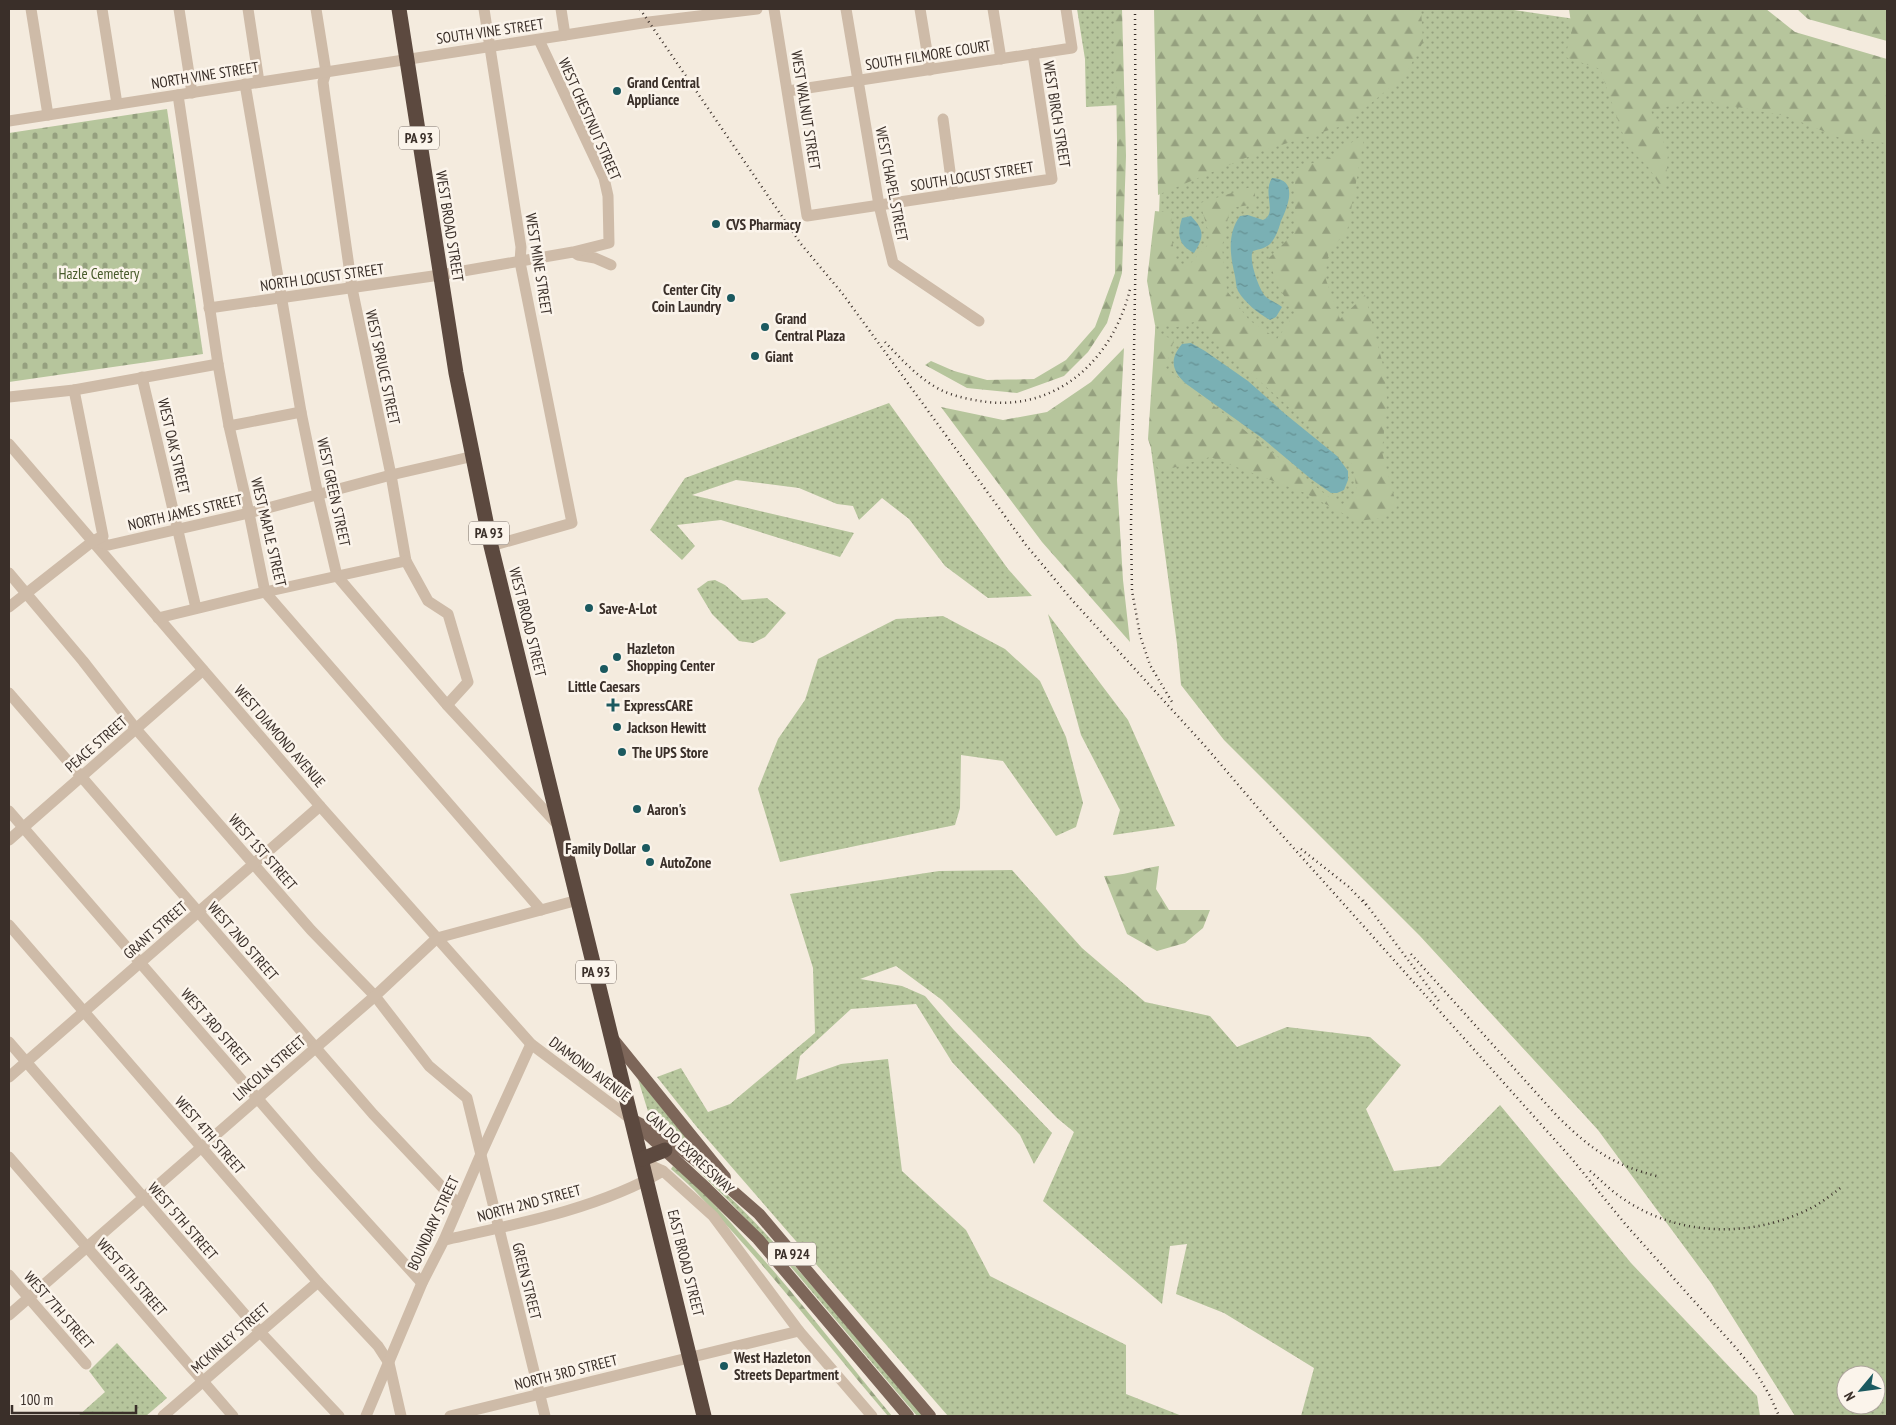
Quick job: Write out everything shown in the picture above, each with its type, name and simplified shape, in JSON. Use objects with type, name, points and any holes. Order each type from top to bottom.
[{"type":"highway","name":"WEST BROAD STREET","points":[[399,9],[456,373],[492,546],[631,1119]]},
{"type":"highway","name":"EAST BROAD STREET","points":[[631,1119],[648,1180],[704,1416]]},
{"type":"highway","points":[[643,1160],[665,1150]]},
{"type":"main road","points":[[613,1039],[727,1179],[759,1214]]},
{"type":"main road","name":"CAN DO EXPRESSWAY","points":[[631,1119],[758,1239],[908,1416]]},
{"type":"main road","name":"CAN DO EXPRESSWAY","points":[[631,1119],[662,1135],[711,1172],[759,1214],[930,1416]]},
{"type":"street","points":[[31,9],[48,115]]},
{"type":"street","points":[[102,9],[117,104]]},
{"type":"street","points":[[179,9],[192,93]]},
{"type":"street","points":[[248,9],[259,82]]},
{"type":"street","name":"WEST SPRUCE STREET","points":[[316,9],[326,72],[323,82],[352,288],[391,476],[406,561],[428,601],[448,614],[468,682],[447,705]]},
{"type":"street","name":"WEST MINE STREET","points":[[484,9],[521,247],[520,262],[572,523],[492,546]]},
{"type":"street","name":"WEST CHESTNUT STREET","points":[[561,9],[565,35]]},
{"type":"street","name":"SOUTH VINE STREET","points":[[406,59],[539,40],[700,12],[757,9]]},
{"type":"street","name":"WEST WALNUT STREET","points":[[774,9],[807,216]]},
{"type":"street","name":"WEST CHAPEL STREET","points":[[846,9],[878,205],[893,263],[979,321]]},
{"type":"street","points":[[920,9],[930,70]]},
{"type":"street","points":[[993,9],[1001,59]]},
{"type":"street","name":"SOUTH FILMORE COURT","points":[[788,91],[1072,48],[1066,9]]},
{"type":"street","name":"WEST CHESTNUT STREET","points":[[539,40],[604,178],[608,196],[609,243],[573,252]]},
{"type":"street","name":"WEST BIRCH STREET","points":[[1033,54],[1052,179]]},
{"type":"street","name":"NORTH VINE STREET","points":[[9,122],[406,59]]},
{"type":"street","name":"WEST GREEN STREET","points":[[245,84],[301,412],[337,576],[447,705],[559,826]]},
{"type":"street","name":"WEST MAPLE STREET","points":[[178,95],[218,364],[264,592],[541,910]]},
{"type":"street","points":[[943,119],[952,194]]},
{"type":"street","name":"SOUTH LOCUST STREET","points":[[807,216],[1052,179]]},
{"type":"street","points":[[440,275],[573,252],[611,265]]},
{"type":"street","name":"NORTH LOCUST STREET","points":[[209,308],[440,275]]},
{"type":"street","points":[[9,397],[74,390],[218,364]]},
{"type":"street","name":"WEST OAK STREET","points":[[142,377],[196,608]]},
{"type":"street","points":[[9,607],[93,541],[103,536],[74,390]]},
{"type":"street","points":[[229,426],[301,412]]},
{"type":"street","name":"WEST DIAMOND AVENUE","points":[[9,444],[320,806],[532,1044]]},
{"type":"street","name":"NORTH JAMES STREET","points":[[93,541],[109,546],[474,456]]},
{"type":"street","points":[[158,618],[264,592],[406,561]]},
{"type":"street","name":"WEST 1ST STREET","points":[[9,573],[83,661],[136,729],[311,930],[375,996],[429,1066],[467,1098],[481,1154]]},
{"type":"street","name":"PEACE STREET","points":[[9,840],[203,670]]},
{"type":"street","name":"WEST 2ND STREET","points":[[9,693],[373,1114],[459,1205]]},
{"type":"street","name":"GRANT STREET","points":[[9,1077],[320,806]]},
{"type":"street","name":"WEST 3RD STREET","points":[[9,811],[257,1098],[422,1283]]},
{"type":"street","name":"LINCOLN STREET","points":[[9,1314],[316,1048],[437,938],[578,900]]},
{"type":"street","name":"WEST 4TH STREET","points":[[9,925],[318,1282],[378,1346],[389,1363]]},
{"type":"street","name":"WEST 5TH STREET","points":[[9,1042],[260,1332],[339,1416]]},
{"type":"street","name":"DIAMOND AVENUE","points":[[532,1044],[631,1119]]},
{"type":"street","name":"BOUNDARY STREET","points":[[366,1416],[422,1283],[444,1240],[532,1044]]},
{"type":"street","name":"GREEN STREET","points":[[481,1154],[545,1416]]},
{"type":"street","name":"WEST 6TH STREET","points":[[9,1157],[233,1416]]},
{"type":"street","points":[[643,1160],[663,1171],[712,1216],[799,1332],[872,1416]]},
{"type":"street","name":"NORTH 2ND STREET","points":[[444,1240],[569,1211],[648,1180],[663,1171]]},
{"type":"street","name":"WEST 7TH STREET","points":[[9,1275],[86,1364]]},
{"type":"street","name":"MCKINLEY STREET","points":[[163,1416],[318,1282]]},
{"type":"street","name":"NORTH 3RD STREET","points":[[450,1416],[799,1332]]},
{"type":"street","points":[[389,1363],[400,1416]]},
{"type":"green space","points":[[1077,9],[1119,9],[1119,105],[1086,107],[1085,59]]},
{"type":"green space","points":[[1115,9],[1122,9],[1126,156],[1122,273],[1107,323],[1088,352],[1064,376],[1017,393],[967,388],[925,365],[931,361],[954,371],[987,380],[1034,379],[1066,360],[1095,327],[1115,273],[1117,142]]},
{"type":"green space","points":[[1154,9],[1421,9],[1423,42],[1406,74],[1345,125],[1262,151],[1158,195]]},
{"type":"green space","points":[[1166,9],[1507,9],[1887,65],[1887,1416],[1795,1416],[1711,1283],[1598,1130],[1420,936],[1224,740],[1181,685],[1151,449]]},
{"type":"green space","points":[[1569,9],[1766,9],[1795,32],[1887,59],[1887,143],[1845,140],[1786,116],[1695,99],[1651,111],[1668,153],[1665,194],[1649,168],[1627,146],[1600,69],[1565,57],[1572,30]]},
{"type":"green space","points":[[1797,9],[1887,9],[1887,41],[1808,19]]},
{"type":"green space","name":"Hazle Cemetery","points":[[167,109],[203,354],[9,382],[9,133]]},
{"type":"green space","points":[[1365,133],[1347,232],[1329,250],[1325,277],[1340,319],[1365,295],[1384,369],[1387,400],[1382,452],[1397,507],[1383,518],[1357,521],[1305,493],[1210,457],[1159,472],[1148,439],[1155,334],[1174,339],[1166,368],[1340,506],[1357,493],[1353,465],[1194,322],[1177,327],[1155,325],[1147,281],[1155,211],[1172,213],[1170,233],[1177,263],[1189,265],[1211,241],[1200,203],[1254,186],[1256,204],[1230,208],[1222,247],[1227,291],[1249,320],[1277,339],[1295,313],[1279,288],[1268,259],[1295,232],[1295,169],[1331,157]]},
{"type":"green space","points":[[1124,348],[1117,480],[1123,580],[1130,642],[1042,542],[941,407],[1003,420],[1047,412],[1091,382]]},
{"type":"green space","points":[[889,403],[1008,569],[1032,596],[988,598],[945,566],[909,519],[882,498],[859,520],[853,506],[837,504],[799,488],[736,480],[692,495],[854,533],[840,557],[721,520],[677,525],[695,546],[682,560],[650,530],[685,478]]},
{"type":"green space","points":[[715,580],[725,585],[742,600],[767,598],[786,613],[765,637],[753,643],[739,641],[712,614],[697,589],[708,581]]},
{"type":"green space","points":[[1048,614],[1128,720],[1175,826],[1113,835],[1120,810],[1081,735]]},
{"type":"green space","points":[[943,616],[1005,649],[1040,681],[1066,737],[1083,803],[1076,827],[1056,836],[1003,761],[961,755],[960,808],[955,825],[780,862],[758,789],[778,739],[805,700],[818,659],[896,619]]},
{"type":"green space","points":[[1159,866],[1156,889],[1169,910],[1210,910],[1203,928],[1185,943],[1157,951],[1127,934],[1104,876],[1124,874]]},
{"type":"green space","points":[[1012,870],[1082,948],[1145,1002],[1210,1016],[1237,1047],[1287,1027],[1370,1037],[1401,1065],[1366,1109],[1394,1171],[1440,1166],[1500,1105],[1631,1263],[1757,1396],[1760,1416],[1301,1416],[1314,1368],[1224,1313],[1176,1294],[1187,1244],[1170,1246],[1162,1304],[1043,1201],[1074,1132],[1057,1118],[942,1000],[896,966],[860,979],[902,986],[925,996],[953,1029],[1052,1133],[1034,1164],[1020,1135],[952,1062],[916,1004],[851,1009],[800,1056],[796,1080],[841,1064],[888,1059],[902,1171],[966,1230],[990,1276],[1126,1345],[1126,1394],[1182,1416],[948,1416],[696,1126],[657,1077],[681,1068],[708,1112],[730,1104],[815,1033],[813,968],[790,894],[939,871]]},
{"type":"green space","points":[[638,1079],[703,1158],[650,1118]]},
{"type":"green space","points":[[686,1159],[724,1192],[777,1246],[923,1416],[917,1416],[785,1260]]},
{"type":"green space","points":[[673,1166],[712,1202],[767,1263],[892,1416],[888,1416],[790,1298],[702,1198],[671,1169]]},
{"type":"green space","points":[[117,1343],[167,1398],[146,1416],[78,1416],[105,1392],[89,1371]]},
{"type":"water","points":[[1272,178],[1286,183],[1289,188],[1288,201],[1273,241],[1265,247],[1253,251],[1252,255],[1257,281],[1265,296],[1282,307],[1276,317],[1270,320],[1244,300],[1238,291],[1232,260],[1231,237],[1240,216],[1248,215],[1263,220],[1267,217],[1270,208],[1268,190]]},
{"type":"water","points":[[1191,216],[1199,226],[1202,234],[1200,243],[1194,253],[1182,243],[1179,234],[1182,218]]},
{"type":"water","points":[[1191,343],[1248,381],[1337,456],[1348,471],[1348,480],[1344,490],[1331,493],[1311,479],[1262,438],[1185,383],[1177,374],[1174,360],[1182,344]]},
{"type":"railway","points":[[640,9],[801,244],[842,293],[1026,545],[1072,600],[1205,746],[1264,815],[1572,1159],[1626,1225],[1736,1348],[1755,1371],[1779,1416]]},
{"type":"railway","points":[[1135,9],[1136,233],[1131,528],[1132,591],[1140,635],[1150,665],[1172,702]]},
{"type":"railway","points":[[885,342],[919,375],[948,393],[987,402],[1014,402],[1038,397],[1061,387],[1080,374],[1097,356],[1111,336],[1122,313],[1130,289]]},
{"type":"railway","points":[[1301,849],[1349,887],[1367,906]]},
{"type":"railway","points":[[1363,900],[1439,1001]]},
{"type":"railway","points":[[1411,954],[1558,1117],[1582,1139],[1616,1162],[1660,1177]]},
{"type":"railway","points":[[1590,1171],[1620,1197],[1647,1212],[1670,1221],[1695,1227],[1719,1229],[1744,1228],[1768,1224],[1792,1216],[1815,1206],[1843,1186]]},
{"type":"place","name":"Grand Central Appliance","points":[[617,91]]},
{"type":"place","name":"CVS Pharmacy","points":[[716,224]]},
{"type":"place","name":"Center City Coin Laundry","points":[[731,298]]},
{"type":"place","name":"Grand Central Plaza","points":[[765,327]]},
{"type":"place","name":"Giant","points":[[755,356]]},
{"type":"place","name":"Save-A-Lot","points":[[589,608]]},
{"type":"place","name":"Hazleton Shopping Center","points":[[617,657]]},
{"type":"place","name":"Little Caesars","points":[[604,669]]},
{"type":"place","name":"ExpressCARE","points":[[613,705]]},
{"type":"place","name":"Jackson Hewitt","points":[[617,727]]},
{"type":"place","name":"The UPS Store","points":[[622,752]]},
{"type":"place","name":"Aaron's","points":[[637,809]]},
{"type":"place","name":"Family Dollar","points":[[646,848]]},
{"type":"place","name":"AutoZone","points":[[650,862]]},
{"type":"place","name":"West Hazleton Streets Department","points":[[724,1366]]}]
